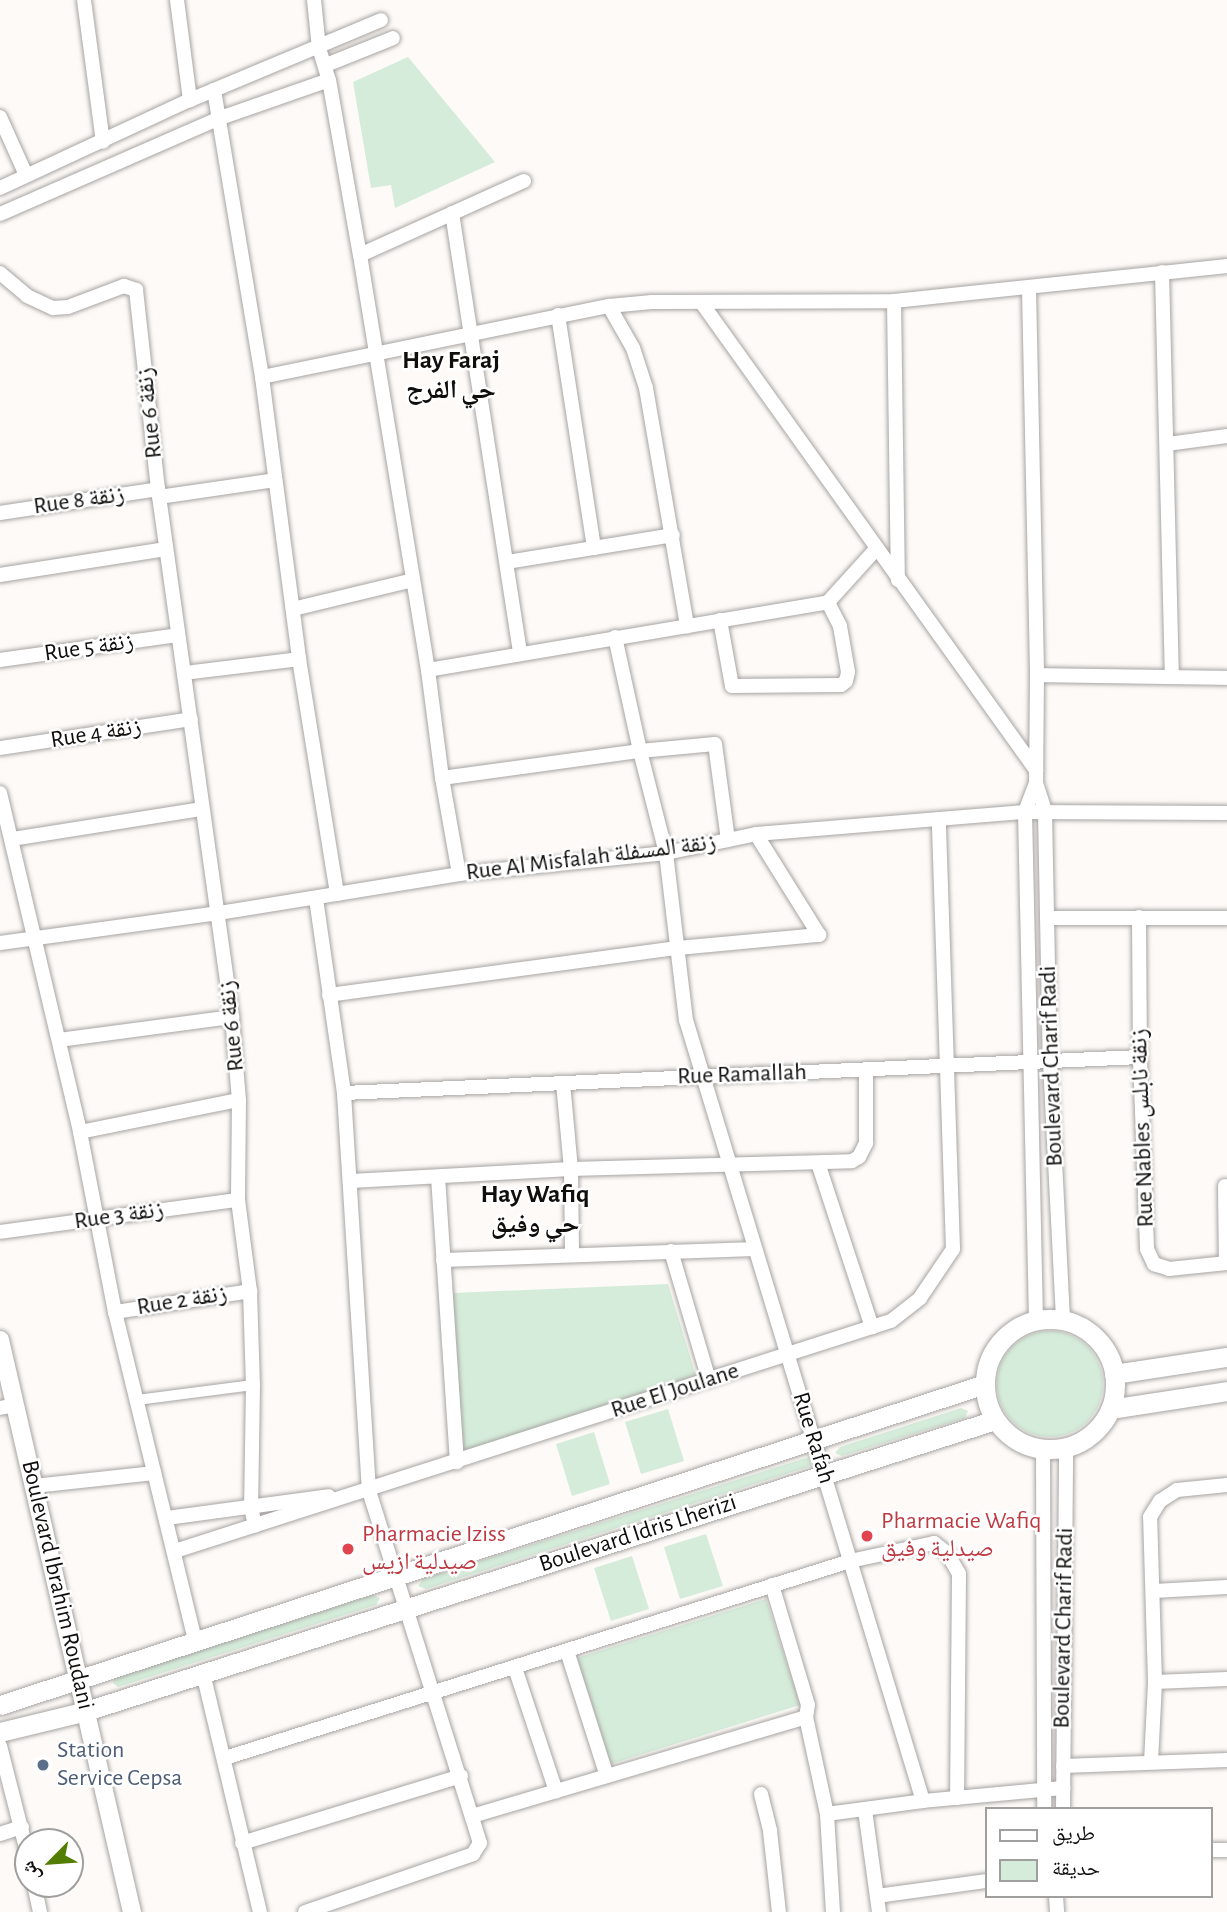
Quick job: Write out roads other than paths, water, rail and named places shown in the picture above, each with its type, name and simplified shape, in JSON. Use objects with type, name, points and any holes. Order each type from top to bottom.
[{"type":"main road","points":[[1036,1320],[1063,1320],[1094,1335],[1108,1355],[1114,1374],[1115,1392],[1110,1409],[1092,1434],[1066,1448],[1043,1449],[1016,1440],[995,1420],[986,1400],[988,1363],[1000,1341],[1015,1329],[1036,1320]]},
{"type":"main road","points":[[1114,1374],[1227,1357]]},
{"type":"main road","name":"Boulevard Idris Lherizi","points":[[0,1705],[985,1384]]},
{"type":"main road","points":[[1110,1409],[1227,1391]]},
{"type":"main road","name":"Boulevard Idris Lherizi","points":[[0,1732],[86,1711],[995,1420]]},
{"type":"street","points":[[84,0],[103,142]]},
{"type":"street","points":[[177,0],[190,100]]},
{"type":"street","points":[[314,0],[319,48],[329,80],[360,255],[428,670],[458,874]]},
{"type":"street","points":[[0,188],[190,100],[381,20]]},
{"type":"street","points":[[326,65],[393,38]]},
{"type":"street","points":[[0,214],[220,118],[329,80]]},
{"type":"street","points":[[214,90],[262,377],[299,659],[337,894]]},
{"type":"street","points":[[0,117],[26,175]]},
{"type":"street","points":[[360,255],[524,181]]},
{"type":"street","points":[[452,213],[520,653]]},
{"type":"street","points":[[262,377],[471,332],[609,306],[894,300],[1029,289],[1227,266]]},
{"type":"street","points":[[1162,272],[1172,677]]},
{"type":"street","name":"Rue 6 زنقة","points":[[0,273],[27,296],[52,308],[68,307],[124,286],[132,286],[136,290],[158,493],[232,1017],[239,1100],[238,1200],[250,1291],[253,1385],[251,1507],[255,1526]]},
{"type":"street","points":[[1025,812],[1036,776],[1037,675],[1029,289]]},
{"type":"street","points":[[894,300],[898,580]]},
{"type":"street","points":[[701,302],[1036,776]]},
{"type":"street","points":[[609,306],[633,348],[646,388],[687,626]]},
{"type":"street","points":[[558,315],[594,548]]},
{"type":"street","points":[[1168,444],[1227,436]]},
{"type":"street","name":"Rue 8 زنقة","points":[[0,513],[275,480]]},
{"type":"street","points":[[507,562],[673,535]]},
{"type":"street","points":[[428,670],[828,602],[876,549]]},
{"type":"street","points":[[0,575],[166,550]]},
{"type":"street","points":[[292,609],[413,580]]},
{"type":"street","points":[[720,620],[732,686],[841,685],[846,681],[848,673],[840,626],[828,602]]},
{"type":"street","name":"Rue 5 زنقة","points":[[0,660],[177,635]]},
{"type":"street","name":"Rue Rafah","points":[[615,638],[639,751],[666,853],[686,1020],[923,1801]]},
{"type":"street","points":[[184,673],[299,659]]},
{"type":"street","points":[[1037,675],[1227,678]]},
{"type":"street","name":"Rue 4 زنقة","points":[[0,748],[191,719]]},
{"type":"street","points":[[442,778],[639,751],[715,744],[728,840]]},
{"type":"street","name":"Boulevard Charif Radi","points":[[1036,776],[1045,811],[1050,1062],[1063,1320]]},
{"type":"street","points":[[0,793],[80,1132],[115,1312],[195,1640]]},
{"type":"street","points":[[12,839],[202,809]]},
{"type":"street","name":"Rue Al Misfalah زنقة المسفلة","points":[[0,943],[219,913],[458,874],[666,853],[756,834],[1045,811],[1227,813]]},
{"type":"street","name":"Boulevard Charif Radi","points":[[1025,812],[1036,1320]]},
{"type":"street","points":[[939,820],[948,1066]]},
{"type":"street","points":[[329,995],[678,948],[819,935],[756,834]]},
{"type":"street","points":[[305,1912],[473,1854],[480,1843],[435,1693],[393,1575],[369,1491],[344,1093],[316,898]]},
{"type":"street","name":"Rue Nables زنقة نابلس","points":[[1139,917],[1140,1057],[1150,1258],[1154,1264],[1169,1269],[1227,1263]]},
{"type":"street","points":[[1047,918],[1227,918]]},
{"type":"street","points":[[59,1040],[232,1017]]},
{"type":"street","name":"Rue Ramallah","points":[[344,1093],[1140,1057]]},
{"type":"street","name":"Rue El Joulane","points":[[369,1491],[891,1321],[920,1298],[953,1249],[948,1066]]},
{"type":"street","points":[[351,1181],[571,1169],[852,1161],[866,1143],[866,1070]]},
{"type":"street","points":[[563,1083],[571,1169],[572,1255]]},
{"type":"street","points":[[80,1132],[239,1100]]},
{"type":"street","points":[[818,1163],[872,1327]]},
{"type":"street","points":[[438,1177],[457,1462]]},
{"type":"street","points":[[1225,1186],[1227,1263]]},
{"type":"street","name":"Rue 3 زنقة","points":[[0,1233],[238,1200]]},
{"type":"street","points":[[443,1260],[755,1249]]},
{"type":"street","points":[[671,1251],[709,1380]]},
{"type":"street","name":"Rue 2 زنقة","points":[[115,1312],[250,1291]]},
{"type":"street","name":"Boulevard Ibrahim Roudani","points":[[0,1340],[8,1407],[34,1486],[132,1912]]},
{"type":"street","points":[[137,1400],[253,1385]]},
{"type":"street","name":"Boulevard Charif Radi","points":[[1063,1807],[1066,1448]]},
{"type":"street","name":"Boulevard Charif Radi","points":[[1043,1449],[1044,1807]]},
{"type":"street","points":[[34,1486],[154,1473]]},
{"type":"street","points":[[1151,1762],[1155,1682],[1150,1517],[1166,1496],[1177,1490],[1227,1485]]},
{"type":"street","points":[[167,1518],[369,1491]]},
{"type":"street","points":[[175,1551],[369,1491]]},
{"type":"street","points":[[225,1758],[850,1561],[934,1543],[941,1545],[957,1567],[957,1798]]},
{"type":"street","points":[[772,1585],[808,1705],[806,1717],[827,1814],[833,1912]]},
{"type":"street","points":[[1154,1591],[1227,1587]]},
{"type":"street","points":[[567,1651],[607,1776]]},
{"type":"street","points":[[516,1668],[556,1791]]},
{"type":"street","points":[[203,1673],[225,1758],[242,1843],[261,1912]]},
{"type":"street","points":[[1155,1682],[1227,1679]]},
{"type":"street","points":[[472,1816],[806,1717]]},
{"type":"street","points":[[0,1746],[22,1827],[0,1834]]},
{"type":"street","points":[[1063,1766],[1227,1760]]},
{"type":"street","points":[[242,1843],[461,1776]]},
{"type":"street","points":[[827,1814],[865,1811],[923,1801],[1063,1788]]},
{"type":"street","points":[[761,1794],[772,1842],[779,1912]]},
{"type":"street","points":[[865,1811],[879,1912]]},
{"type":"street","points":[[877,1896],[986,1881]]},
{"type":"place","name":"Pharmacie Wafiq صيدلية وفيق","points":[[867,1536]]},
{"type":"place","name":"Pharmacie Iziss صيدلية ازيس","points":[[348,1549]]},
{"type":"place","name":"Station Service Cepsa","points":[[43,1765]]},
{"type":"district","name":"Hay Faraj حي الفرج","points":[[451,376]]},
{"type":"district","name":"Hay Wafiq حي وفيق","points":[[535,1210]]}]
